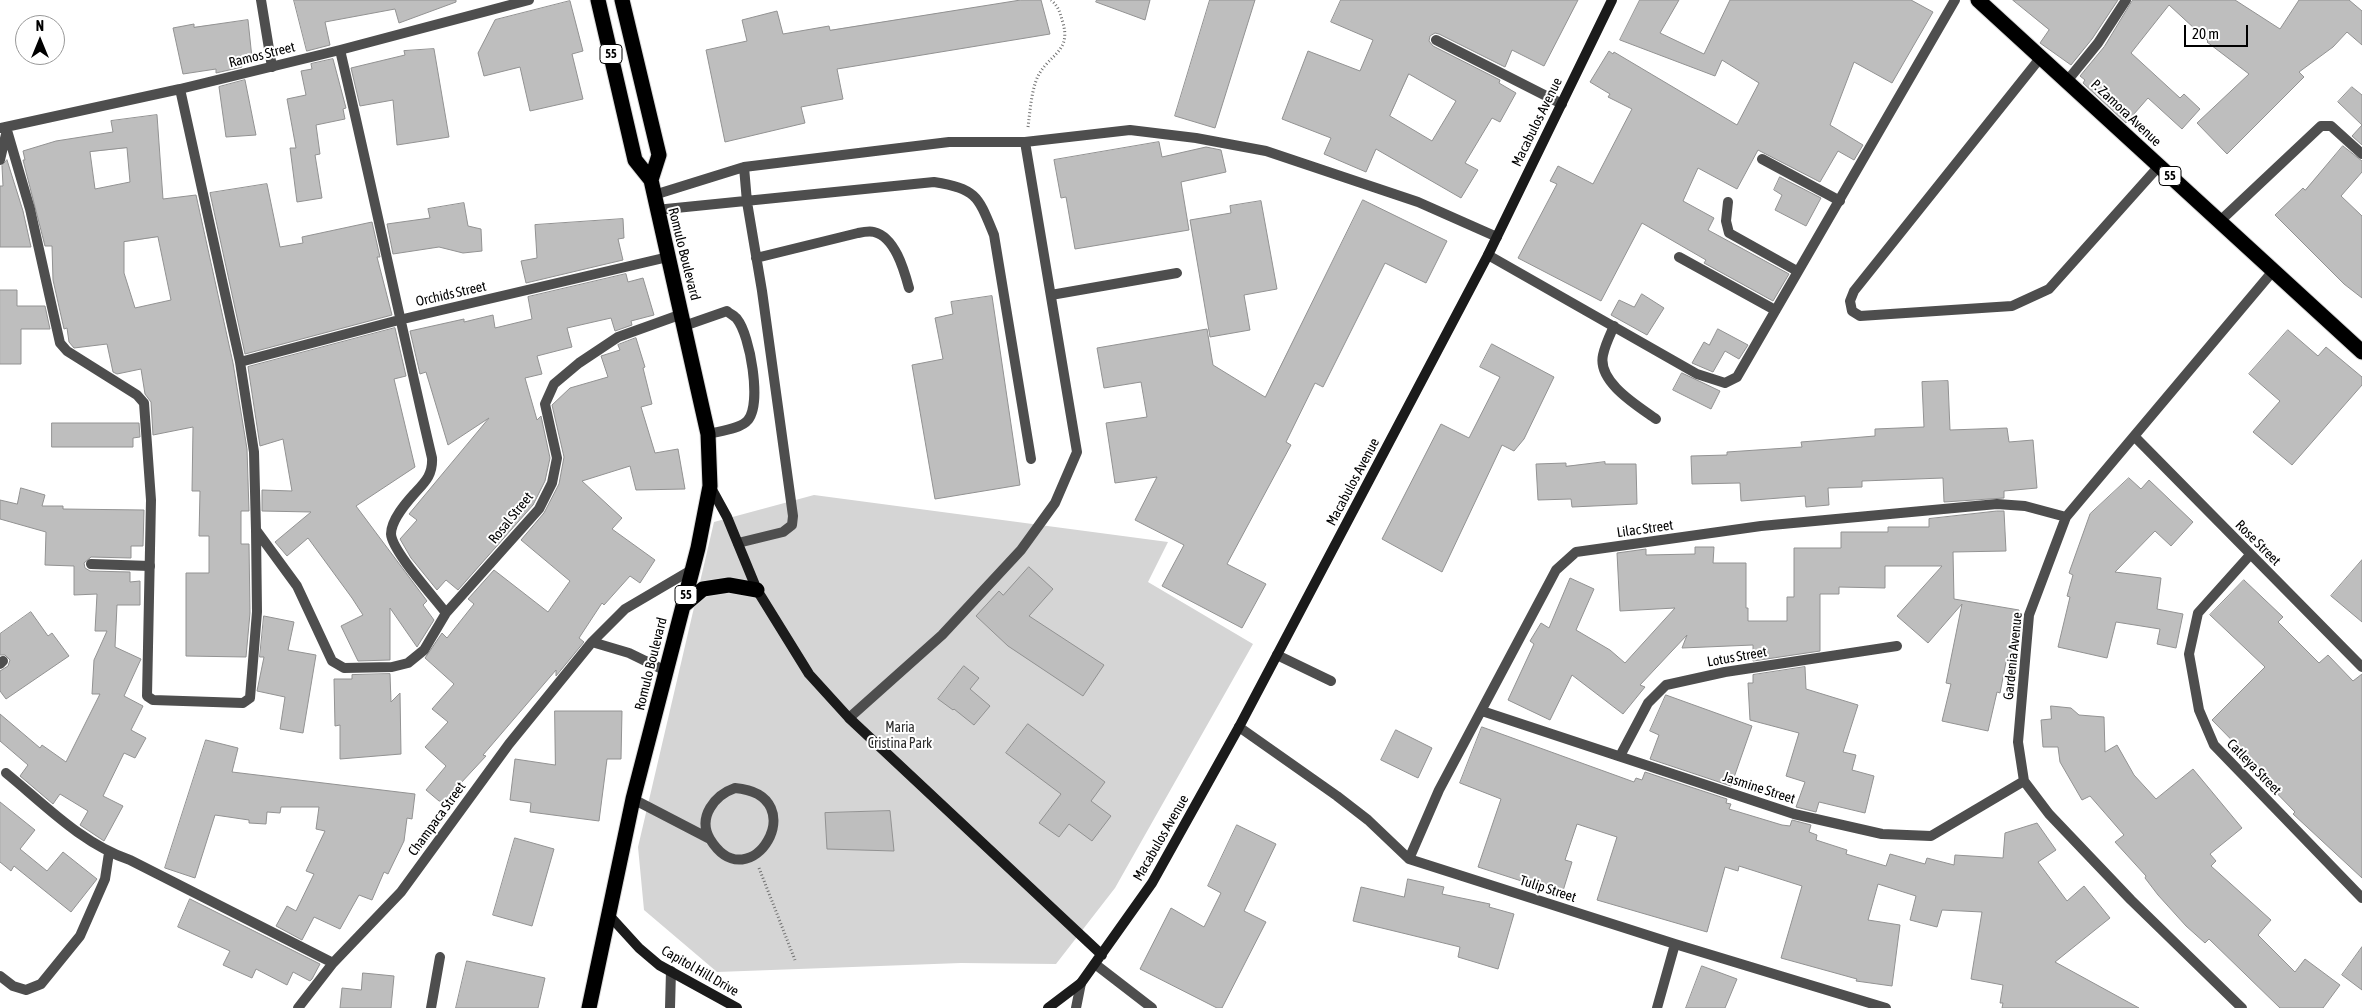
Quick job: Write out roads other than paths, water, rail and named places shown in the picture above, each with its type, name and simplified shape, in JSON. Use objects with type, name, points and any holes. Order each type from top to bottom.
[{"type":"highway","name":"Romulo Boulevard","points":[[591,1008],[608,914],[633,799],[693,569],[710,486],[708,434],[683,320],[654,195],[635,160],[598,0]]},
{"type":"highway","name":"55","points":[[622,0],[659,155],[654,195]]},
{"type":"highway","name":"P. Zamora Avenue","points":[[1978,0],[2362,352]]},
{"type":"highway","points":[[683,606],[703,589],[728,585],[757,590]]},
{"type":"street","points":[[261,0],[272,67]]},
{"type":"street","name":"Ramos Street","points":[[4,130],[180,90],[530,0]]},
{"type":"street","name":"Macabulos Avenue","points":[[1096,964],[1152,883],[1238,727],[1488,255],[1612,0]]},
{"type":"street","points":[[1488,255],[1697,374],[1725,383],[1737,377],[1797,270],[1840,201],[1955,0]]},
{"type":"street","points":[[2066,81],[2098,43],[2126,0]]},
{"type":"street","points":[[1436,40],[1562,104]]},
{"type":"street","points":[[340,50],[372,188],[399,320],[432,458],[433,468],[430,477],[406,503],[394,523],[391,534],[398,551],[446,613]]},
{"type":"street","points":[[2040,57],[1854,291],[1850,301],[1852,311],[1860,316],[2012,306],[2050,289],[2159,166]]},
{"type":"street","points":[[4,130],[30,209],[60,343],[67,351],[137,395],[144,403],[151,500],[147,696],[153,700],[243,703],[250,698],[257,612],[254,452],[240,362],[180,90]]},
{"type":"street","points":[[2220,222],[2321,126],[2331,126],[2362,154]]},
{"type":"street","points":[[0,160],[4,130]]},
{"type":"street","points":[[654,195],[744,167],[949,142],[1025,142],[1130,130],[1196,138],[1266,150],[1418,202],[1497,237]]},
{"type":"street","points":[[849,718],[942,635],[1020,550],[1055,503],[1077,452],[1025,142]]},
{"type":"street","points":[[1762,159],[1840,201]]},
{"type":"street","points":[[738,543],[783,532],[792,525],[793,516],[747,202],[744,167]]},
{"type":"street","points":[[654,195],[747,202],[934,182],[960,186],[981,202],[994,234],[1032,459]]},
{"type":"street","points":[[1728,202],[1726,221],[1729,233],[1797,270]]},
{"type":"street","points":[[756,258],[858,233],[875,232],[890,243],[902,264],[909,288]]},
{"type":"street","points":[[1679,257],[1775,310]]},
{"type":"street","name":"Orchids Street","points":[[240,362],[399,320],[668,258]]},
{"type":"street","name":"Gardenia Avenue","points":[[2242,1008],[2131,900],[2050,814],[2024,781],[2018,742],[2029,615],[2066,517],[2273,270]]},
{"type":"street","points":[[1051,295],[1177,273]]},
{"type":"street","name":"Rosal Street","points":[[256,530],[297,586],[332,661],[344,668],[392,667],[408,663],[424,650],[446,613],[539,509],[552,483],[557,458],[545,404],[554,384],[579,363],[618,336],[683,320],[728,312],[737,318],[743,332],[754,375],[754,412],[747,422],[708,434]]},
{"type":"street","points":[[1614,326],[1602,357],[1604,370],[1618,390],[1656,419]]},
{"type":"street","name":"Rose Street","points":[[2135,437],[2362,667]]},
{"type":"street","points":[[710,486],[718,497],[757,590],[809,674],[849,718],[1102,955]]},
{"type":"street","name":"Lilac Street","points":[[1409,859],[1439,790],[1556,570],[1576,552],[1761,526],[1997,504],[2026,506],[2066,517]]},
{"type":"street","name":"Catleya Street","points":[[2250,555],[2198,613],[2189,654],[2199,710],[2214,745],[2362,898]]},
{"type":"street","points":[[91,564],[150,566]]},
{"type":"street","name":"Champaca Street","points":[[298,1008],[333,964],[401,892],[509,744],[592,642],[626,609],[693,569]]},
{"type":"street","points":[[592,642],[629,653],[666,671]]},
{"type":"street","name":"Lotus Street","points":[[1620,756],[1648,703],[1666,685],[1725,672],[1897,646]]},
{"type":"street","points":[[1276,655],[1331,681]]},
{"type":"street","name":"Jasmine Street","points":[[1482,711],[1794,814],[1882,834],[1931,836],[2024,781]]},
{"type":"street","name":"Tulip Street","points":[[1238,727],[1338,796],[1368,820],[1409,859],[1675,944],[1886,1008]]},
{"type":"street","points":[[6,773],[90,841],[109,853],[130,860],[333,964]]},
{"type":"street","points":[[633,799],[710,839],[727,856],[740,859],[754,855],[763,849],[769,839],[773,829],[773,816],[769,805],[759,794],[747,789],[735,788],[724,792],[708,809],[707,820],[710,839]]},
{"type":"street","points":[[0,976],[13,986],[26,990],[41,984],[80,936],[104,879],[109,853]]},
{"type":"street","name":"Capitol Hill Drive","points":[[608,914],[639,948],[671,971],[737,1008]]},
{"type":"street","points":[[1657,1008],[1675,944]]},
{"type":"street","points":[[431,1008],[440,958]]},
{"type":"street","points":[[1048,1008],[1081,982],[1096,964],[1152,1008]]},
{"type":"street","points":[[670,1008],[671,971]]},
{"type":"street","points":[[1076,1008],[1081,982]]},
{"type":"street","points":[[2226,1008],[2233,999]]},
{"type":"park label","name":"Maria Cristina Park","points":[[900,736]]}]
